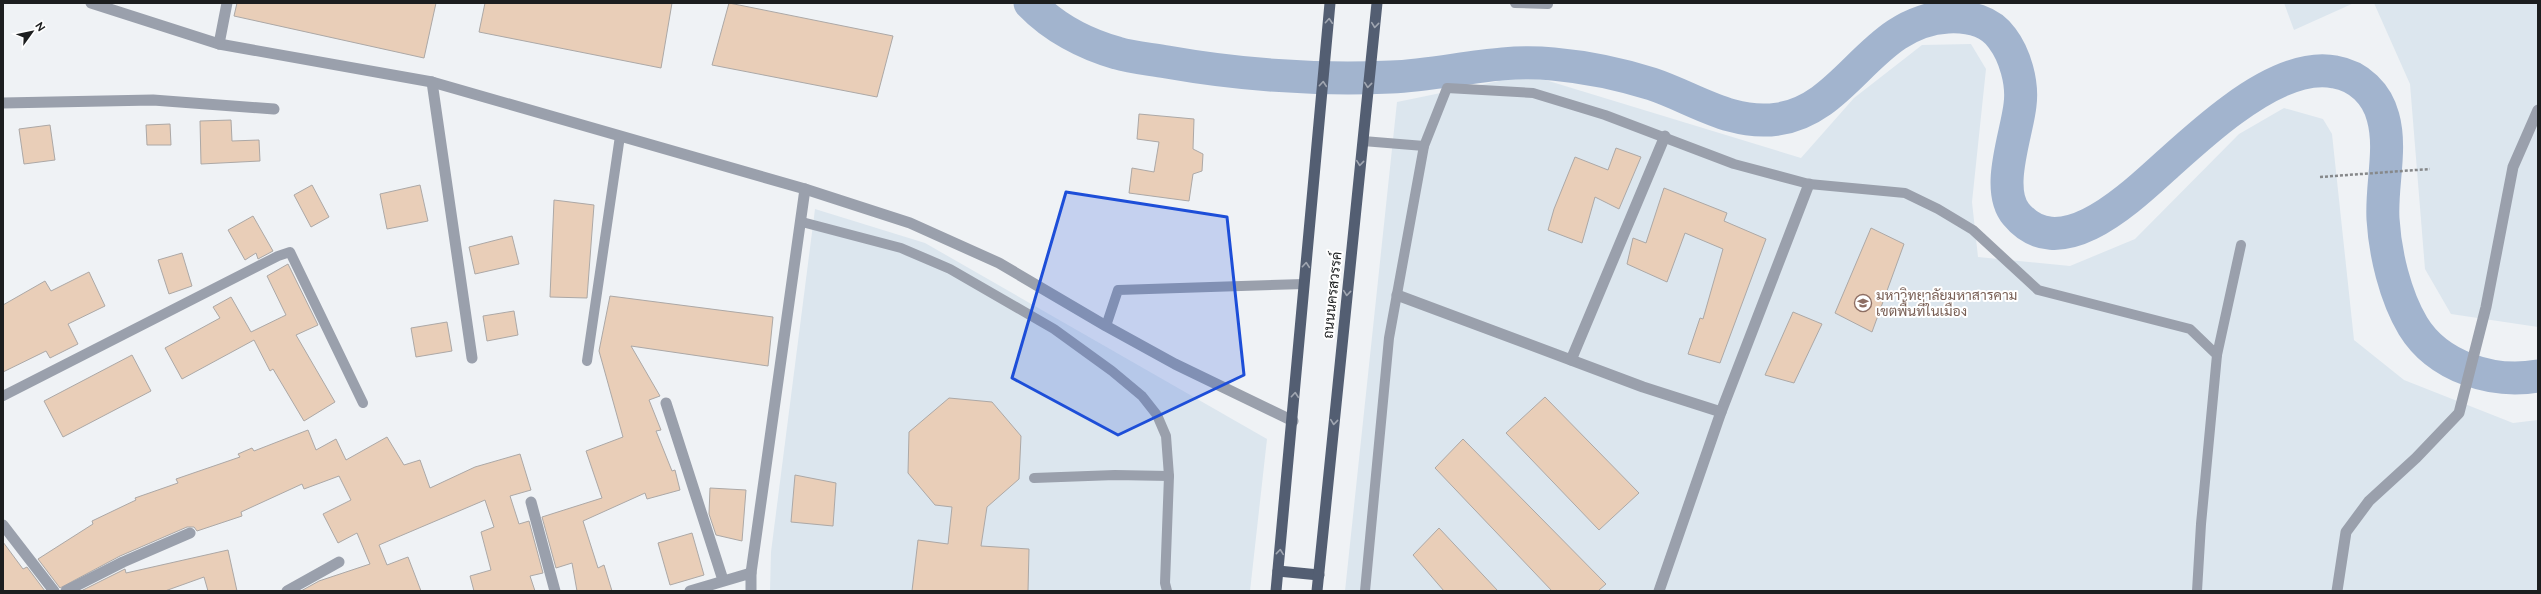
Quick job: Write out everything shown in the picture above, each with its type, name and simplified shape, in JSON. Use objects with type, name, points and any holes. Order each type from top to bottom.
[{"type":"main road","name":"ถนนนครสวรรค์","points":[[1276,591],[1293,421],[1330,3]]},
{"type":"main road","name":"ถนนนครสวรรค์","points":[[1317,591],[1377,3]]},
{"type":"main road","points":[[1278,571],[1319,575]]},
{"type":"street","points":[[91,3],[219,44],[432,82],[805,190],[910,223],[999,263],[1106,326],[1175,364],[1293,421]]},
{"type":"street","points":[[219,44],[227,3]]},
{"type":"street","points":[[432,82],[472,358]]},
{"type":"street","points":[[3,103],[153,100],[274,109]]},
{"type":"street","points":[[2337,591],[2346,532],[2369,501],[2416,458],[2459,413],[2486,306],[2513,167],[2538,110]]},
{"type":"street","points":[[1572,360],[1665,136]]},
{"type":"street","points":[[1659,591],[1721,412],[1809,184]]},
{"type":"street","points":[[751,591],[751,573],[802,222],[805,190]]},
{"type":"street","points":[[1397,295],[1497,330],[1572,360],[1721,412]]},
{"type":"street","points":[[666,403],[723,580]]},
{"type":"street","points":[[531,502],[554,591]]},
{"type":"street","points":[[3,524],[54,591]]},
{"type":"street","points":[[66,591],[123,562],[190,533]]},
{"type":"street","points":[[287,591],[338,562]]},
{"type":"street","points":[[690,591],[723,580],[751,573]]},
{"type":"lane","points":[[1516,3],[1548,4]]},
{"type":"lane","points":[[1365,591],[1378,438],[1389,338],[1424,146],[1447,88],[1533,93],[1665,136],[1734,164],[1809,184],[1905,193],[1938,209],[1973,230],[2038,290],[2190,329],[2217,355]]},
{"type":"lane","points":[[587,361],[620,136]]},
{"type":"lane","points":[[1363,141],[1424,146]]},
{"type":"lane","points":[[802,222],[901,248],[950,269],[1054,329],[1112,371],[1142,396],[1157,415],[1166,436],[1169,476],[1165,583],[1167,591]]},
{"type":"lane","points":[[2197,591],[2201,524],[2217,355],[2241,245]]},
{"type":"lane","points":[[3,396],[250,270],[290,252],[363,403]]},
{"type":"lane","points":[[1106,326],[1118,290],[1304,284]]},
{"type":"lane","points":[[1034,478],[1115,475],[1169,476]]},
{"type":"path","points":[[2320,177],[2430,169]]},
{"type":"highlighted area","points":[[1066,192],[1227,217],[1244,375],[1118,435],[1012,378]]},
{"type":"shaded area","points":[[2284,3],[2354,3],[2294,30]]},
{"type":"shaded area","points":[[2374,3],[2538,3],[2538,327],[2451,314],[2425,269],[2410,84]]},
{"type":"shaded area","name":"มหาวิทยาลัยมหาสารคาม เขตพื้นที่ในเมือง","points":[[1971,44],[1986,69],[1972,202],[1978,257],[2070,266],[2135,239],[2239,134],[2284,108],[2323,119],[2332,134],[2354,340],[2404,380],[2513,423],[2538,420],[2538,591],[1345,591],[1397,102],[1529,75],[1801,158],[1854,98],[1922,45]]},
{"type":"shaded area","points":[[815,209],[925,243],[1267,439],[1250,591],[770,591],[771,552]]},
{"type":"building","points":[[237,3],[436,3],[424,58],[234,16]]},
{"type":"building","points":[[485,3],[672,3],[661,68],[479,32]]},
{"type":"building","points":[[729,3],[893,36],[877,97],[712,65]]},
{"type":"building","points":[[1139,114],[1194,119],[1193,149],[1203,154],[1202,171],[1193,174],[1189,201],[1129,193],[1132,168],[1154,172],[1159,142],[1137,139]]},
{"type":"building","points":[[231,120],[232,141],[259,140],[260,161],[201,164],[200,121]]},
{"type":"building","points":[[170,124],[171,145],[147,145],[146,125]]},
{"type":"building","points":[[50,125],[55,160],[24,164],[19,129]]},
{"type":"building","points":[[1616,148],[1641,157],[1619,209],[1595,197],[1582,243],[1548,230],[1554,209],[1575,157],[1608,170]]},
{"type":"building","points":[[312,185],[329,217],[311,227],[294,195]]},
{"type":"building","points":[[420,185],[428,221],[387,229],[380,194]]},
{"type":"building","points":[[1664,188],[1727,213],[1724,221],[1766,239],[1720,363],[1688,354],[1700,318],[1703,319],[1723,249],[1685,233],[1667,282],[1627,264],[1633,238],[1646,243]]},
{"type":"building","points":[[554,200],[594,205],[587,298],[550,297]]},
{"type":"building","points":[[253,216],[273,251],[258,259],[256,253],[245,260],[228,230]]},
{"type":"building","points":[[1871,228],[1904,244],[1872,332],[1835,313]]},
{"type":"building","points":[[512,236],[519,264],[475,274],[469,247]]},
{"type":"building","points":[[182,253],[192,286],[169,294],[158,260]]},
{"type":"building","points":[[288,264],[318,325],[296,335],[335,402],[304,421],[273,369],[270,371],[254,340],[182,379],[165,348],[220,318],[213,307],[231,297],[251,332],[286,315],[267,276]]},
{"type":"building","points":[[89,272],[105,306],[68,324],[78,344],[50,358],[46,351],[3,372],[3,305],[45,281],[51,291]]},
{"type":"building","points":[[610,296],[773,317],[768,366],[631,346],[660,396],[649,400],[661,430],[656,431],[672,471],[675,470],[680,490],[647,499],[645,493],[583,521],[598,568],[604,565],[612,591],[577,591],[572,563],[556,568],[542,517],[602,498],[586,451],[623,437],[599,351]]},
{"type":"building","points":[[514,311],[518,335],[487,341],[483,316]]},
{"type":"building","points":[[1793,312],[1822,324],[1794,383],[1765,375]]},
{"type":"building","points":[[447,322],[452,351],[416,357],[411,328]]},
{"type":"building","points":[[132,355],[151,391],[63,437],[44,401]]},
{"type":"building","points":[[1545,397],[1639,493],[1599,530],[1506,433]]},
{"type":"building","points":[[949,398],[992,402],[1021,436],[1019,479],[987,507],[981,546],[1029,549],[1028,591],[912,591],[918,540],[948,544],[952,507],[935,505],[908,473],[909,432]]},
{"type":"building","points":[[308,430],[316,450],[336,439],[346,460],[387,437],[404,465],[420,460],[430,488],[475,467],[520,454],[531,490],[510,496],[519,524],[529,521],[543,573],[530,576],[535,591],[474,591],[470,576],[491,570],[481,532],[494,527],[485,500],[379,545],[387,565],[408,557],[421,591],[301,591],[319,581],[370,564],[357,533],[338,543],[323,514],[351,500],[339,476],[304,489],[302,484],[241,512],[242,516],[197,531],[194,527],[187,527],[120,556],[60,588],[38,559],[93,524],[92,521],[136,500],[135,498],[178,483],[176,479],[240,457],[238,454],[252,448],[254,451]]},
{"type":"building","points":[[1463,439],[1606,584],[1598,591],[1552,591],[1435,468]]},
{"type":"building","points":[[795,475],[836,483],[833,526],[791,522]]},
{"type":"building","points":[[710,488],[746,490],[742,541],[716,535],[709,514]]},
{"type":"building","points":[[1439,528],[1498,591],[1444,591],[1413,555]]},
{"type":"building","points":[[692,533],[704,575],[670,585],[658,543]]},
{"type":"building","points":[[3,542],[23,569],[27,567],[45,591],[3,591]]},
{"type":"building","points":[[228,550],[237,591],[208,591],[204,577],[165,591],[81,591],[125,569],[126,573]]},
{"type":"waterway","points":[[1030,3],[1049,20],[1070,34],[1093,45],[1123,55],[1222,70],[1279,76],[1335,78],[1411,76],[1512,63],[1565,65],[1603,71],[1628,77],[1668,90],[1729,115],[1761,120],[1778,119],[1802,112],[1823,99],[1879,48],[1899,33],[1921,22],[1948,17],[1964,17],[1991,27],[2002,38],[2011,53],[2017,70],[2021,97],[2007,176],[2007,190],[2010,203],[2016,214],[2034,229],[2054,233],[2075,230],[2097,220],[2118,207],[2216,122],[2243,102],[2267,87],[2308,72],[2322,71],[2344,74],[2352,77],[2366,87],[2376,101],[2383,117],[2387,142],[2383,206],[2386,246],[2396,288],[2413,326],[2424,340],[2437,352],[2452,362],[2468,369],[2485,375],[2503,377],[2521,378],[2538,376]]},
{"type":"place","name":"มหาวิทยาลัยมหาสารคาม เขตพื้นที่ในเมือง","points":[[1863,303]]}]
